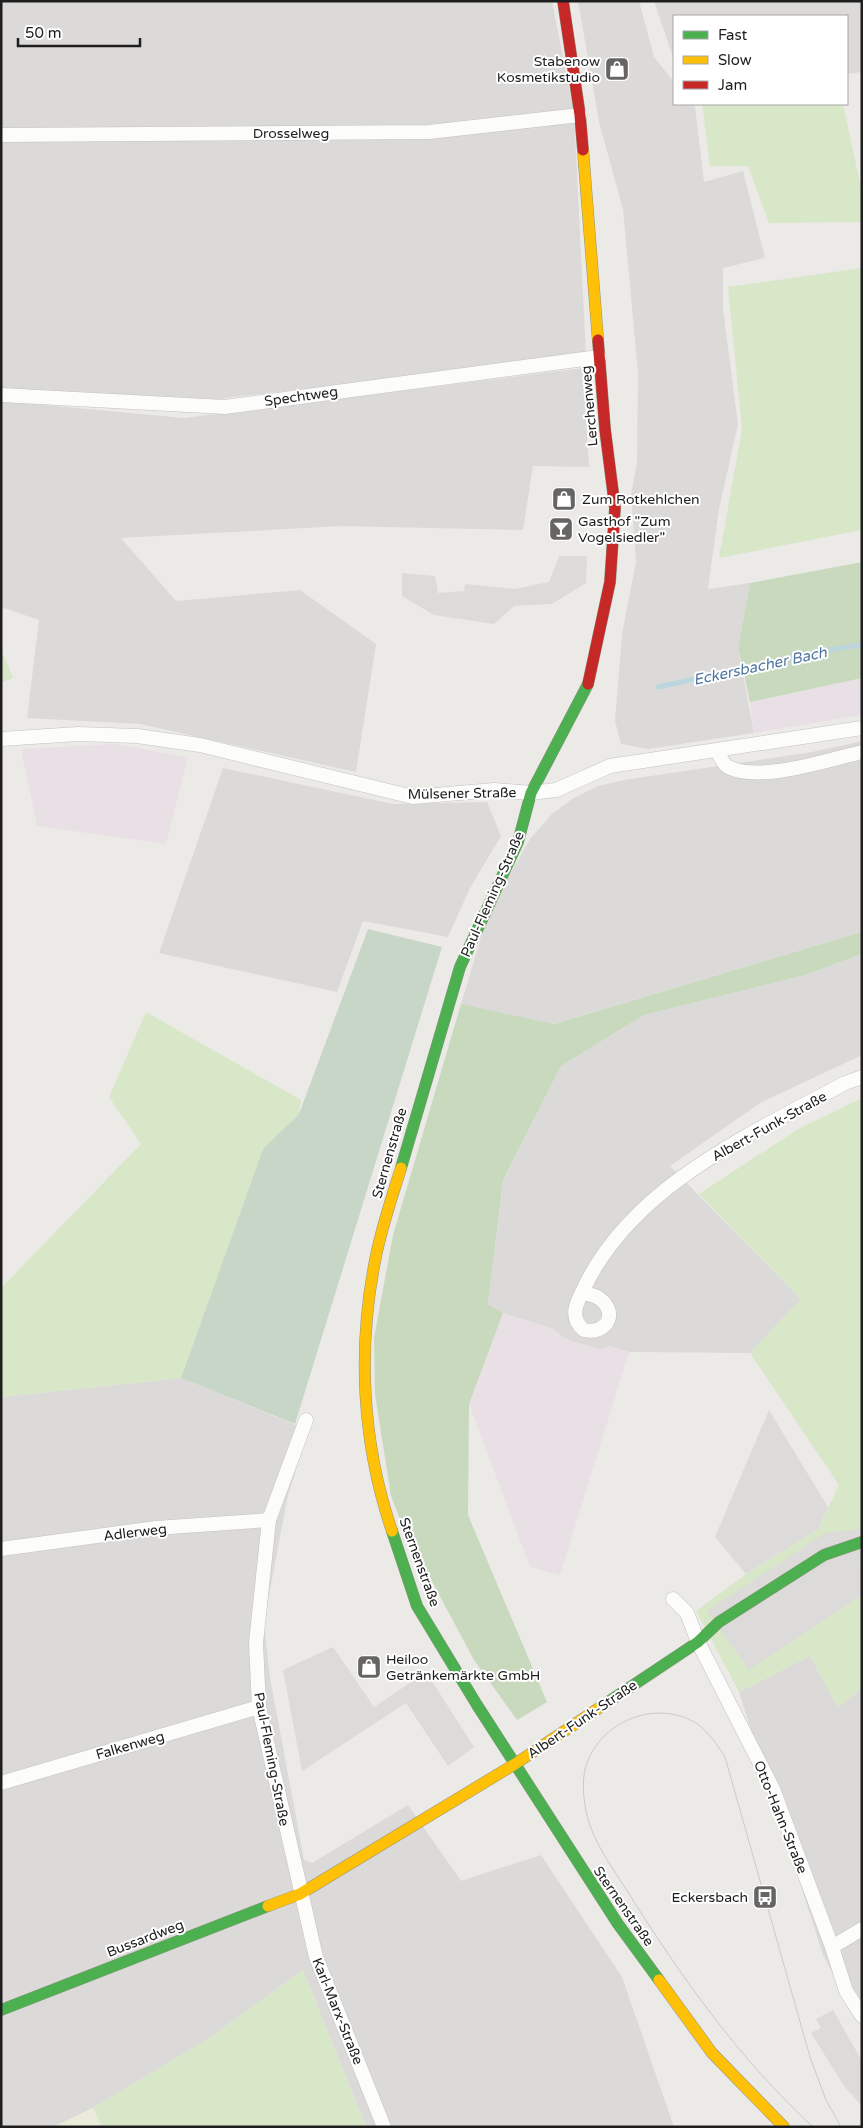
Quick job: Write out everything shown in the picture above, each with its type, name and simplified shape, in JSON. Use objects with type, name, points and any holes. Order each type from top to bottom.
[{"type":"street","name":"Lerchenweg","points":[[531,793],[590,680],[610,582],[615,508],[605,429],[580,115],[563,1]]},
{"type":"street","name":"Drosselweg","points":[[1,135],[429,132],[580,115]]},
{"type":"street","name":"Spechtweg","points":[[1,395],[224,407],[599,357]]},
{"type":"street","name":"Mülsener Straße","points":[[1,739],[78,734],[137,736],[200,745],[413,797],[494,790],[531,793],[556,790],[610,766],[717,752],[862,728]]},
{"type":"street","points":[[717,752],[726,766],[746,773],[793,769],[862,752]]},
{"type":"street","name":"Paul-Fleming-Straße","points":[[460,967],[518,842],[531,793]]},
{"type":"street","name":"Sternenstraße","points":[[460,967],[404,1152],[376,1256],[364,1347],[364,1398],[380,1497],[418,1606],[515,1764],[618,1924],[712,2053],[784,2127]]},
{"type":"street","name":"Albert-Funk-Straße","points":[[582,1292],[594,1266],[618,1234],[653,1201],[717,1152],[845,1083],[862,1076]]},
{"type":"street","name":"Paul-Fleming-Straße","points":[[300,1894],[259,1707],[256,1643],[269,1520],[306,1420]]},
{"type":"street","name":"Adlerweg","points":[[1,1549],[156,1528],[269,1520]]},
{"type":"street","name":"Albert-Funk-Straße","points":[[300,1894],[515,1764],[698,1642],[719,1622],[824,1555],[862,1542]]},
{"type":"street","name":"Otto-Hahn-Straße","points":[[673,1599],[686,1613],[698,1642],[773,1789],[832,1947],[846,1991],[862,2016]]},
{"type":"street","name":"Falkenweg","points":[[1,1783],[259,1707]]},
{"type":"street","name":"Bussardweg","points":[[1,2010],[300,1894]]},
{"type":"street","name":"Karl-Marx-Straße","points":[[300,1894],[316,1957],[384,2127]]},
{"type":"street","points":[[832,1947],[862,1929]]},
{"type":"shaded area","points":[[1,1],[552,1],[574,114],[586,356],[175,404],[1,391]]},
{"type":"shaded area","points":[[578,1],[639,1],[654,57],[673,81],[673,105],[693,105],[695,107],[704,182],[743,171],[765,258],[723,268],[723,309],[738,424],[719,509],[708,589],[750,583],[738,648],[754,733],[648,749],[621,744],[615,721],[622,634],[636,562],[631,495],[637,462],[638,373],[623,209],[599,122]]},
{"type":"shaded area","points":[[654,1],[862,1],[862,72],[848,74],[848,15],[673,15],[673,57]]},
{"type":"shaded area","points":[[583,368],[589,467],[533,466],[523,530],[341,526],[121,538],[176,601],[300,590],[376,644],[356,772],[140,724],[27,718],[39,620],[1,607],[1,401],[184,418]]},
{"type":"shaded area","points":[[559,556],[587,556],[586,583],[552,604],[514,606],[494,624],[434,615],[402,596],[402,573],[435,576],[438,593],[464,591],[465,584],[515,589],[549,582]]},
{"type":"shaded area","points":[[862,678],[862,715],[754,733],[750,702]]},
{"type":"shaded area","points":[[862,741],[862,932],[553,1024],[461,1004],[486,921],[510,874],[530,839],[552,814],[572,799],[598,786],[624,780],[812,752]]},
{"type":"shaded area","points":[[115,744],[188,757],[166,844],[37,826],[21,749]]},
{"type":"shaded area","points":[[223,768],[393,804],[487,802],[501,836],[470,888],[448,937],[363,921],[337,992],[159,953]]},
{"type":"shaded area","points":[[862,954],[862,1055],[760,1103],[670,1166],[801,1299],[750,1353],[629,1352],[610,1346],[600,1350],[565,1339],[553,1329],[503,1313],[488,1304],[503,1182],[561,1066],[644,1015],[805,975]]},
{"type":"shaded area","points":[[503,1313],[553,1329],[566,1339],[600,1350],[610,1346],[629,1352],[560,1575],[530,1567],[469,1404]]},
{"type":"shaded area","points":[[181,1378],[308,1430],[287,1499],[264,1623],[270,1678],[304,1860],[312,1863],[408,1805],[461,1881],[541,1855],[622,1977],[674,2127],[366,2127],[303,1970],[208,2039],[93,2108],[53,2127],[1,2127],[1,1397]]},
{"type":"shaded area","points":[[769,1410],[828,1507],[818,1529],[746,1574],[715,1537]]},
{"type":"shaded area","points":[[862,1529],[862,1562],[858,1563],[862,1570],[862,1595],[749,1670],[707,1611],[825,1533]]},
{"type":"shaded area","points":[[333,1647],[374,1707],[426,1672],[474,1747],[448,1766],[406,1703],[302,1771],[283,1670]]},
{"type":"shaded area","points":[[810,1656],[838,1707],[862,1688],[862,2026],[823,1955],[739,1692]]},
{"type":"shaded area","points":[[833,2010],[862,2061],[862,2106],[844,2086],[811,2033],[821,2028],[816,2019]]},
{"type":"green space","points":[[702,105],[843,105],[862,192],[862,222],[769,223],[748,166],[710,166]]},
{"type":"green space","points":[[862,268],[862,530],[719,558],[742,429],[728,287]]},
{"type":"green space","points":[[862,562],[862,678],[750,702],[738,648],[750,583]]},
{"type":"green space","points":[[1,649],[13,678],[1,683]]},
{"type":"green space","points":[[368,929],[442,947],[295,1424],[181,1378],[263,1149],[299,1114]]},
{"type":"green space","points":[[862,932],[862,954],[805,975],[644,1015],[561,1066],[503,1181],[488,1304],[503,1313],[469,1404],[468,1515],[547,1702],[517,1720],[474,1660],[403,1527],[391,1496],[375,1394],[374,1338],[393,1235],[461,1004],[554,1024]]},
{"type":"green space","points":[[146,1012],[301,1100],[299,1114],[263,1149],[181,1378],[1,1397],[1,1288],[141,1144],[109,1097]]},
{"type":"green space","points":[[862,1098],[862,1688],[838,1707],[810,1656],[739,1692],[696,1611],[746,1574],[818,1529],[839,1485],[750,1353],[801,1299],[699,1194],[798,1129]]},
{"type":"green space","points":[[303,1970],[366,2127],[102,2127],[93,2108],[208,2039]]},
{"type":"green space","points":[[93,2108],[102,2127],[53,2127]]},
{"type":"waterway","name":"Eckersbacher Bach","points":[[658,687],[834,649],[862,645]]},
{"type":"tram line","points":[[813,2127],[760,2073],[689,1984],[607,1860],[591,1828],[585,1805],[583,1784],[585,1768],[594,1748],[605,1736],[632,1718],[664,1713],[680,1716],[696,1723],[705,1730],[725,1757],[810,2057],[826,2100],[841,2127]]},
{"type":"traffic: fast","points":[[401,1168],[460,967],[518,842],[531,793],[588,684]]},
{"type":"traffic: fast","points":[[392,1531],[417,1606],[477,1705],[618,1924],[659,1980]]},
{"type":"traffic: fast","points":[[602,1706],[698,1642],[719,1622],[824,1555],[862,1542]]},
{"type":"traffic: fast","points":[[1,2010],[268,1906]]},
{"type":"traffic: slow","points":[[583,150],[598,340]]},
{"type":"traffic: slow","points":[[392,1531],[374,1464],[369,1430],[365,1360],[366,1325],[376,1256],[401,1168]]},
{"type":"traffic: slow","points":[[268,1906],[300,1894],[515,1764],[602,1706]]},
{"type":"traffic: slow","points":[[659,1980],[712,2053],[784,2127]]},
{"type":"traffic: jam","points":[[563,1],[580,115],[583,150]]},
{"type":"traffic: jam","points":[[588,684],[610,582],[615,508],[605,429],[598,340]]},
{"type":"place","name":"Stabenow Kosmetikstudio","points":[[617,69]]},
{"type":"place","name":"Zum Rotkehlchen","points":[[564,499]]},
{"type":"place","name":"Gasthof \"Zum Vogelsiedler\"","points":[[561,529]]},
{"type":"place","name":"Heiloo Getränkemärkte GmbH","points":[[369,1667]]},
{"type":"place","name":"Eckersbach","points":[[765,1897]]}]
